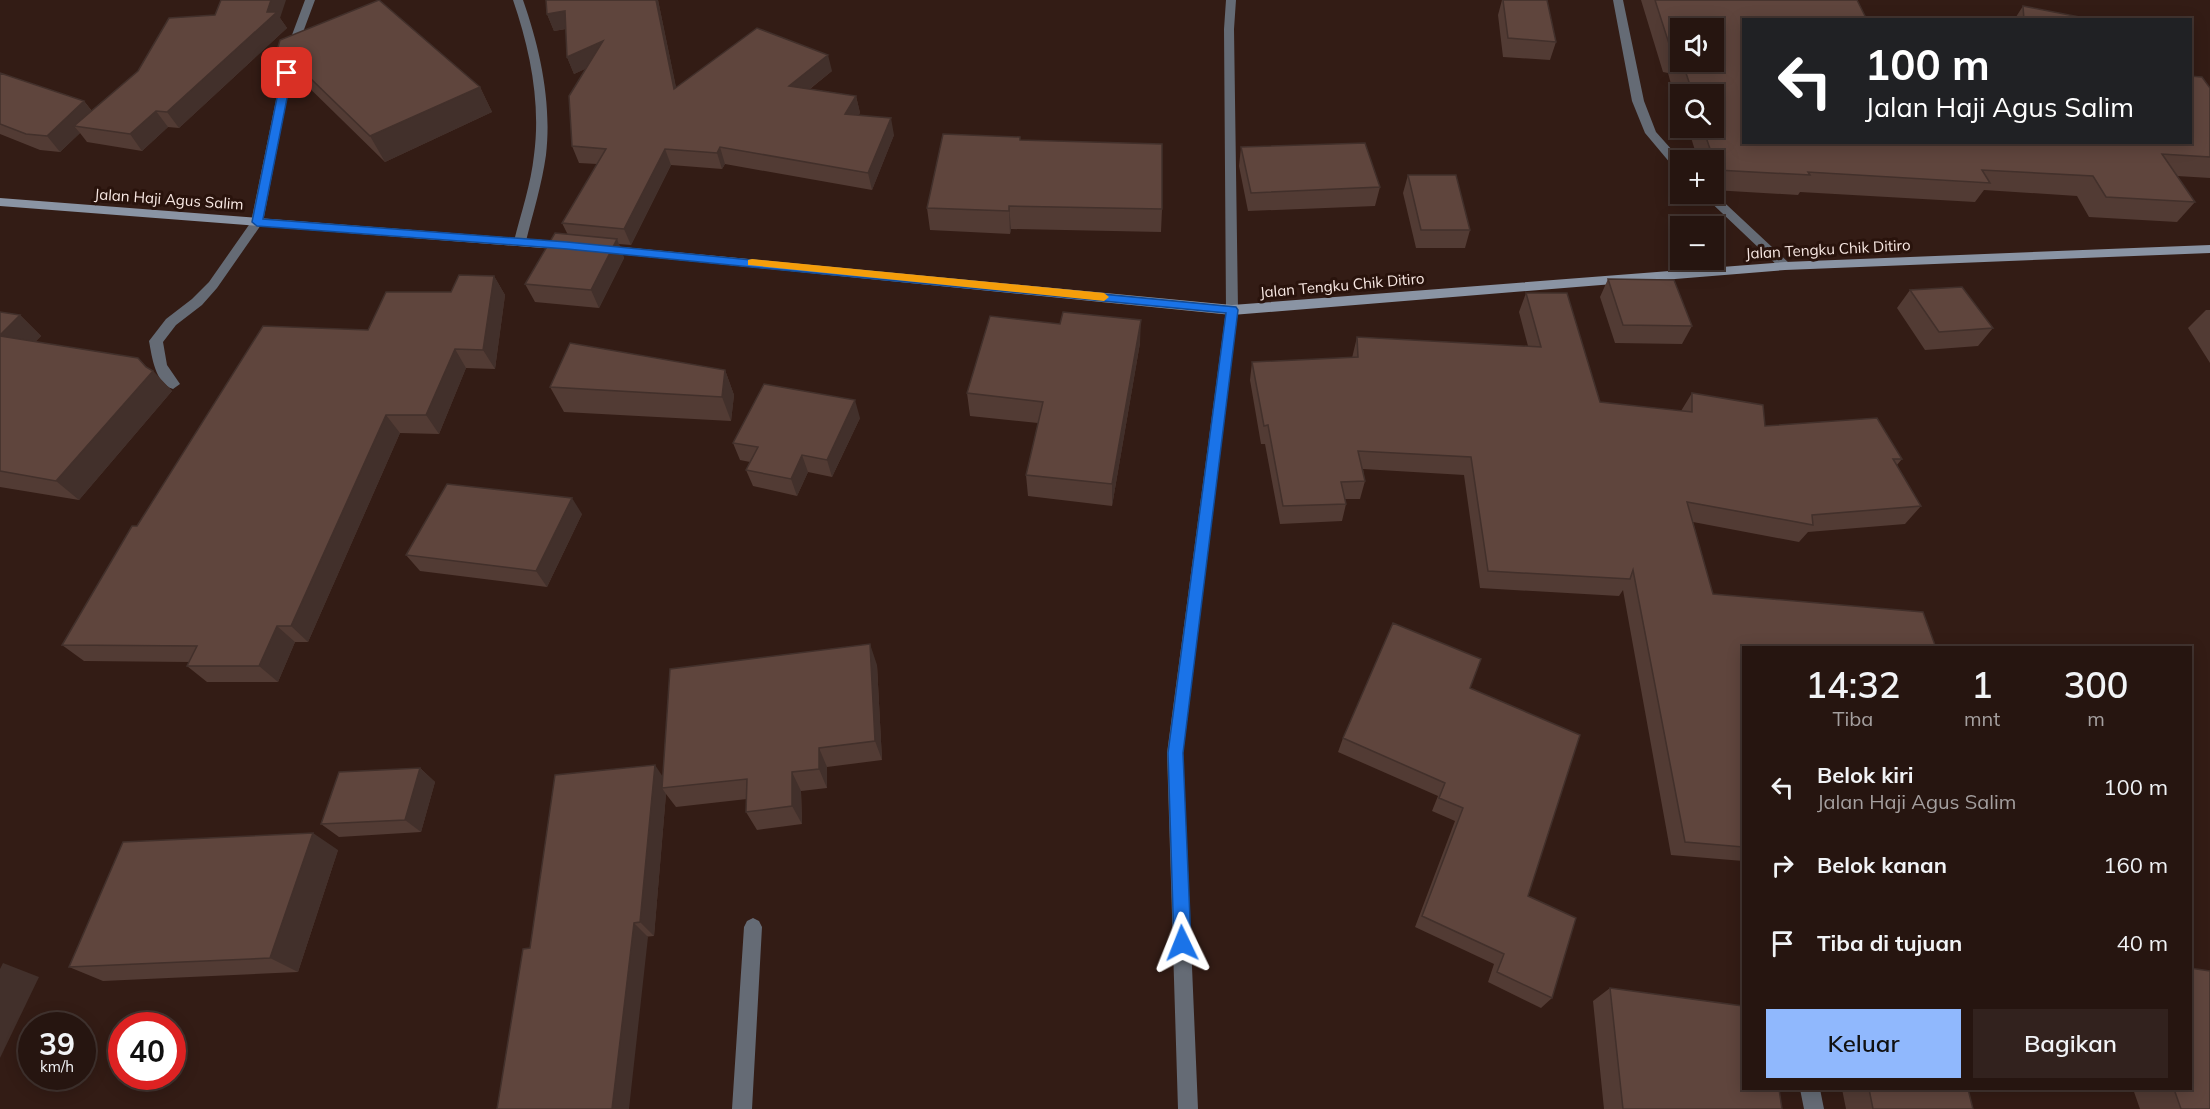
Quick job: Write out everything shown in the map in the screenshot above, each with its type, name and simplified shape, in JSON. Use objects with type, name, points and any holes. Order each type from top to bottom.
[{"type":"main road","name":"Jalan Haji Agus Salim","points":[[0,202],[585,247],[1232,310]]},
{"type":"main road","name":"Jalan Tengku Chik Ditiro","points":[[1232,310],[1785,266],[2210,249]]},
{"type":"street","points":[[173,384],[159,366],[156,341],[171,322],[197,302],[213,285],[257,222],[291,51],[310,0]]},
{"type":"street","points":[[518,0],[524,15],[540,100],[540,154],[520,242]]},
{"type":"street","points":[[1188,1109],[1175,753],[1232,310],[1229,41],[1232,0]]},
{"type":"street","points":[[1618,0],[1638,101],[1651,133],[1670,155]]},
{"type":"street","points":[[1719,204],[1785,266]]},
{"type":"street","points":[[742,1109],[753,927]]},
{"type":"street","points":[[1810,1090],[1814,1109]]},
{"type":"building","points":[[221,0],[271,0],[267,12],[277,12],[167,112],[156,111],[130,134],[74,126],[138,71],[169,18],[215,15]]},
{"type":"building","points":[[379,0],[480,87],[370,136],[278,47],[280,40]]},
{"type":"building","points":[[546,0],[656,0],[674,89],[757,28],[828,55],[789,86],[856,96],[845,114],[891,118],[868,173],[720,147],[717,153],[665,149],[624,229],[562,223],[606,149],[572,146],[569,96],[603,41],[567,57],[565,11],[547,14]]},
{"type":"building","points":[[1503,0],[1547,0],[1556,42],[1508,38]]},
{"type":"building","points":[[1655,0],[1857,0],[1866,18],[1742,18],[1742,144],[2192,144],[2192,76],[2202,77],[2210,88],[2210,157],[2162,154],[2195,202],[2106,197],[2093,176],[1982,170],[1990,183],[1808,172],[1810,175],[1724,170],[1724,150],[1710,150],[1706,138],[1724,138],[1724,84],[1690,84],[1686,72],[1724,72],[1724,18],[1670,18],[1670,47]]},
{"type":"building","points":[[2023,6],[2085,18],[2024,18]]},
{"type":"building","points":[[0,73],[84,101],[47,136],[26,134],[0,124]]},
{"type":"building","points":[[943,134],[1020,137],[1020,140],[1162,144],[1162,209],[1009,206],[1009,211],[927,208]]},
{"type":"building","points":[[1365,143],[1380,187],[1251,193],[1241,147]]},
{"type":"building","points":[[1408,175],[1456,175],[1470,230],[1421,230]]},
{"type":"building","points":[[555,233],[617,239],[591,290],[525,284]]},
{"type":"building","points":[[459,275],[494,276],[483,350],[455,349],[426,415],[386,415],[291,626],[277,626],[259,666],[187,666],[197,646],[62,645],[132,526],[137,526],[263,326],[368,330],[386,292],[451,292]]},
{"type":"building","points":[[1608,279],[1674,280],[1692,326],[1623,325]]},
{"type":"building","points":[[1962,287],[1993,328],[1939,332],[1910,290]]},
{"type":"building","points":[[1526,293],[1567,293],[1600,402],[1692,412],[1692,393],[1763,405],[1765,426],[1877,418],[1902,459],[1893,459],[1921,506],[1812,515],[1813,525],[1687,502],[1713,594],[1923,612],[1935,646],[1742,646],[1742,847],[1685,842],[1633,570],[1630,579],[1488,571],[1471,457],[1358,451],[1365,481],[1341,482],[1346,504],[1283,506],[1268,425],[1264,426],[1252,362],[1358,357],[1357,337],[1541,347]]},
{"type":"building","points":[[0,312],[20,315],[0,335]]},
{"type":"building","points":[[1063,312],[1141,320],[1112,484],[1026,475],[1043,402],[967,393],[990,316],[1060,324]]},
{"type":"building","points":[[0,336],[138,358],[153,371],[56,481],[0,471]]},
{"type":"building","points":[[570,343],[725,370],[722,397],[550,387]]},
{"type":"building","points":[[764,384],[855,400],[827,460],[802,455],[791,479],[746,470],[758,447],[733,443]]},
{"type":"building","points":[[447,484],[572,498],[536,571],[406,555]]},
{"type":"building","points":[[1393,623],[1481,659],[1470,688],[1580,735],[1528,896],[1576,918],[1552,998],[1497,972],[1504,954],[1422,916],[1463,808],[1439,798],[1445,783],[1343,738]]},
{"type":"building","points":[[870,644],[875,741],[819,748],[819,769],[792,772],[792,806],[746,812],[747,779],[662,788],[670,669]]},
{"type":"building","points":[[655,765],[640,922],[634,923],[612,1109],[497,1109],[523,949],[530,948],[555,775]]},
{"type":"building","points":[[420,768],[405,820],[321,824],[339,772]]},
{"type":"building","points":[[313,833],[270,958],[69,967],[123,842]]},
{"type":"building","points":[[2192,968],[2210,971],[2210,1109],[2181,1109],[2174,1090],[2192,1090]]},
{"type":"building","points":[[1610,988],[1742,1006],[1742,1090],[1779,1090],[1782,1109],[1623,1109]]},
{"type":"building","points":[[1869,1090],[1968,1090],[1973,1109],[1873,1109]]},
{"type":"slow traffic","points":[[752,263],[1104,297]]},
{"type":"route","points":[[287,73],[257,222],[804,267],[1232,310],[1175,753],[1182,943]]}]
